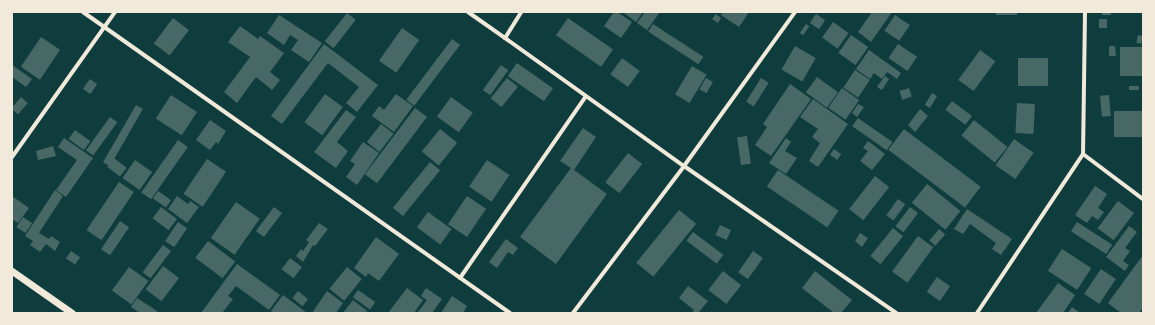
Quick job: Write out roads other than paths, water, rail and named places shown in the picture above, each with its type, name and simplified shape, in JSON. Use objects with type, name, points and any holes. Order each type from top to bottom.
[{"type":"street","points":[[84,12],[510,313]]},
{"type":"street","points":[[12,157],[115,12]]},
{"type":"street","points":[[468,12],[684,166],[896,313]]},
{"type":"street","points":[[505,38],[521,12]]},
{"type":"street","points":[[573,313],[684,166],[795,12]]},
{"type":"street","points":[[977,313],[1083,154],[1085,12]]},
{"type":"street","points":[[460,278],[586,96]]},
{"type":"street","points":[[1083,154],[1143,199]]},
{"type":"street","points":[[12,271],[72,313]]}]
